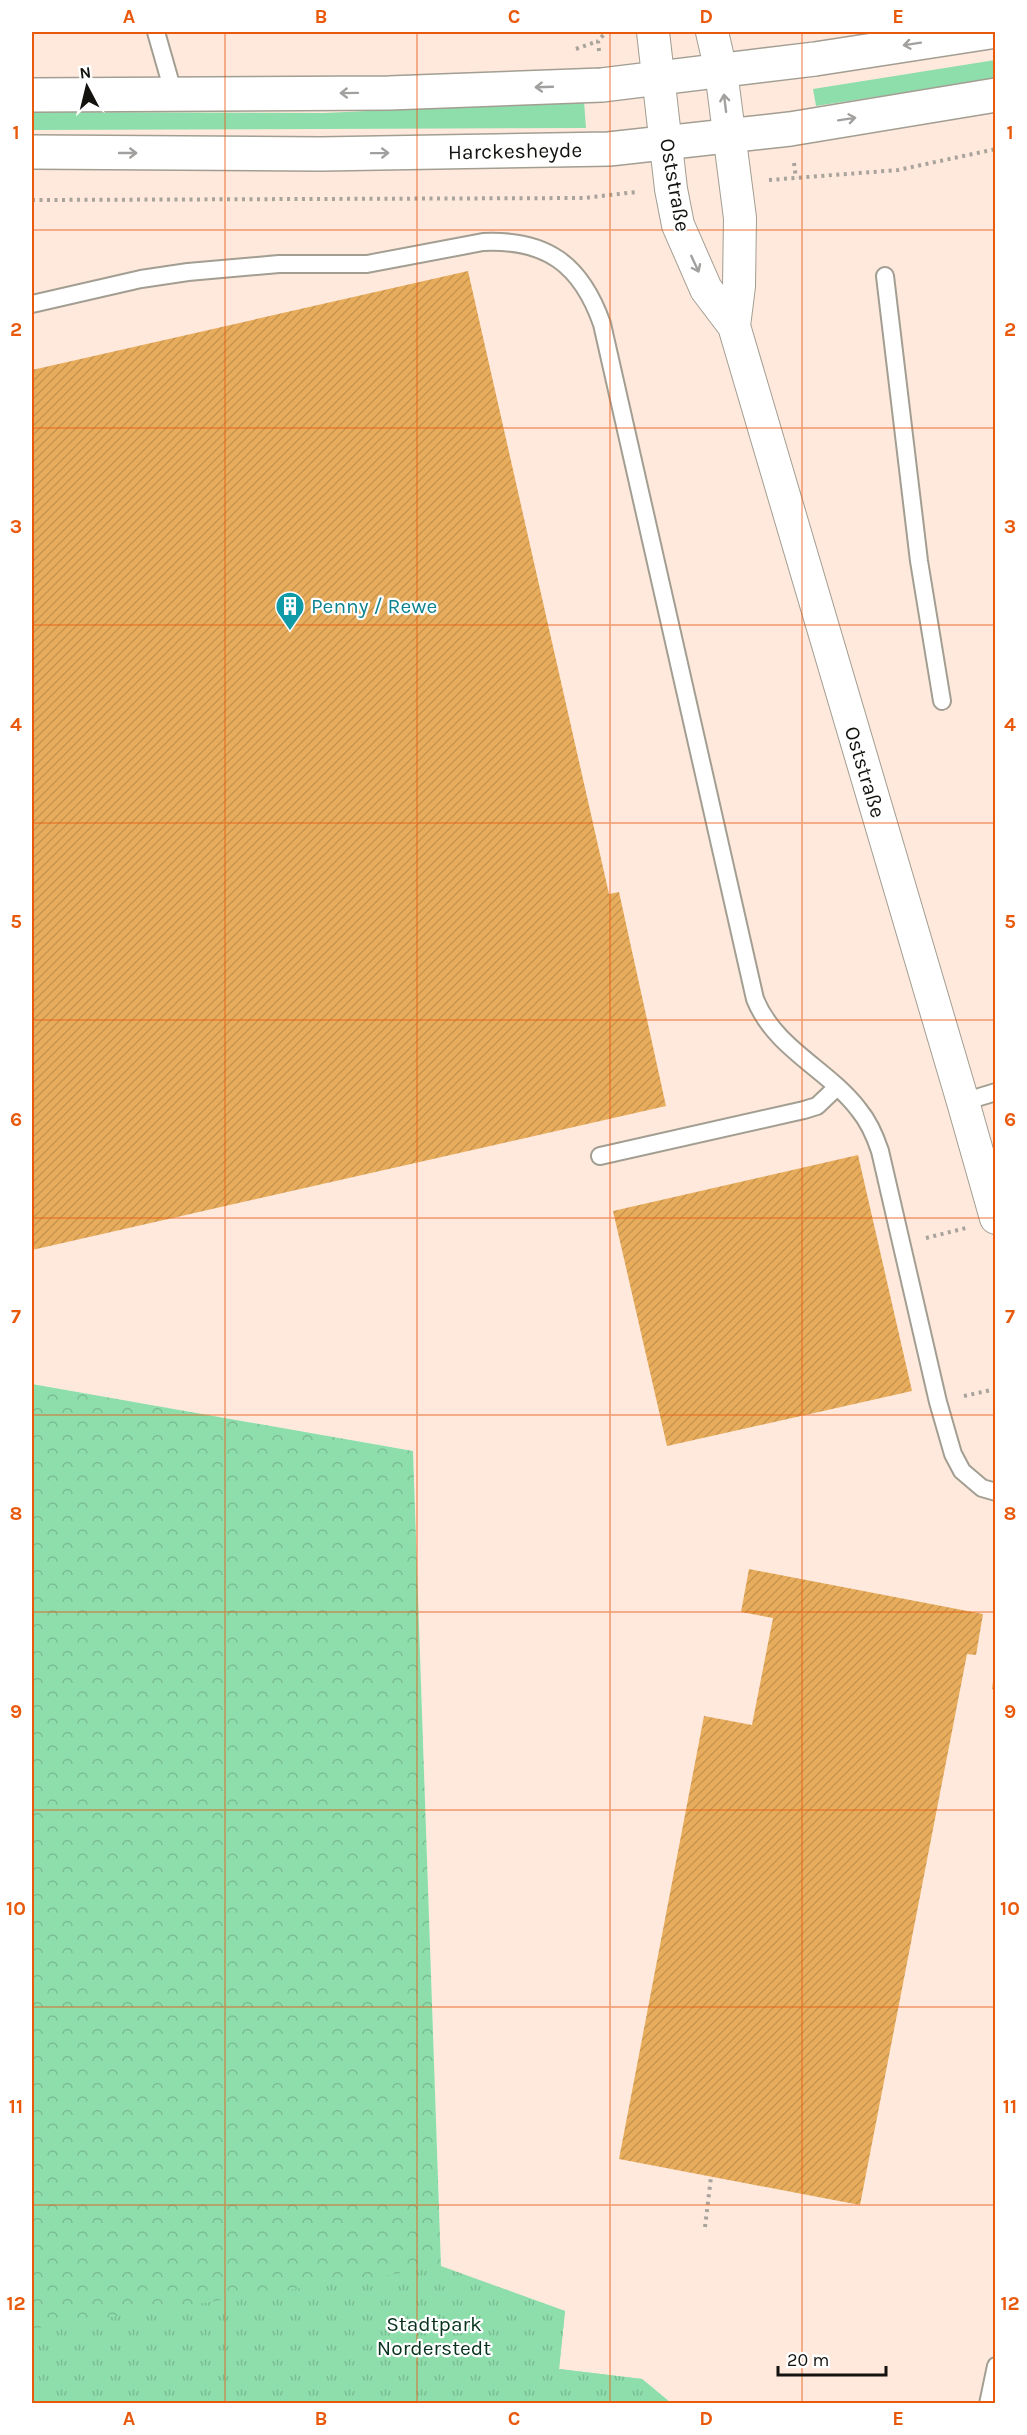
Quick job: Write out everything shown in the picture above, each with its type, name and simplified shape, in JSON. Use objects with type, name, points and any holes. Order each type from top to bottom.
[{"type":"main road","points":[[32,95],[389,93],[602,85],[815,59],[990,32]]},
{"type":"main road","name":"Harckesheyde","points":[[32,152],[321,154],[599,149],[790,129],[996,95]]},
{"type":"street","name":"Oststraße","points":[[653,32],[671,189],[678,225],[706,289],[734,326],[963,1102],[984,1222]]},
{"type":"street","name":"Oststraße","points":[[712,32],[721,71],[740,219],[739,286],[734,326]]},
{"type":"lane","points":[[156,32],[174,95]]},
{"type":"lane","points":[[32,304],[141,279],[188,272],[279,264],[367,264],[483,242],[522,243],[543,249],[562,261],[578,277],[590,296],[602,324],[755,999],[762,1017],[777,1035],[858,1107],[871,1126],[880,1151],[938,1402],[953,1454],[962,1472],[982,1488],[996,1492]]},
{"type":"lane","points":[[885,276],[920,561],[942,701]]},
{"type":"lane","points":[[600,1156],[804,1110],[817,1106],[837,1087]]},
{"type":"lane","points":[[963,1102],[996,1092]]},
{"type":"lane","points":[[988,2403],[996,2366]]},
{"type":"path","points":[[598,51],[598,40],[606,32]]},
{"type":"path","points":[[763,180],[898,170],[996,149]]},
{"type":"path","points":[[32,200],[584,198],[646,191]]},
{"type":"path","points":[[903,1244],[984,1222]]},
{"type":"path","points":[[705,2227],[711,2177]]},
{"type":"shaded area","points":[[32,32],[995,32],[995,2403],[671,2403],[642,2379],[558,2369],[565,2311],[441,2267],[413,1451],[32,1384]]},
{"type":"green space","points":[[995,60],[995,79],[816,106],[813,89]]},
{"type":"green space","points":[[584,101],[586,128],[32,130],[32,112],[324,113]]},
{"type":"green space","points":[[32,1384],[413,1451],[441,2266],[565,2311],[559,2369],[642,2379],[671,2403],[32,2403]]},
{"type":"green space","name":"Stadtpark Norderstedt","points":[[441,2267],[565,2311],[559,2369],[642,2379],[671,2403],[32,2403],[32,2329]]},
{"type":"building","name":"Penny / Rewe","points":[[468,271],[609,894],[619,892],[666,1106],[32,1250],[32,370]]},
{"type":"building","points":[[858,1155],[912,1391],[667,1446],[613,1211]]},
{"type":"building","points":[[749,1569],[983,1614],[976,1655],[967,1654],[860,2205],[619,2159],[704,1716],[752,1725],[773,1618],[741,1612]]},
{"type":"building","points":[[994,1673],[996,1673],[996,1690],[992,1689]]},
{"type":"place","name":"Penny / Rewe","points":[[290,632]]}]
